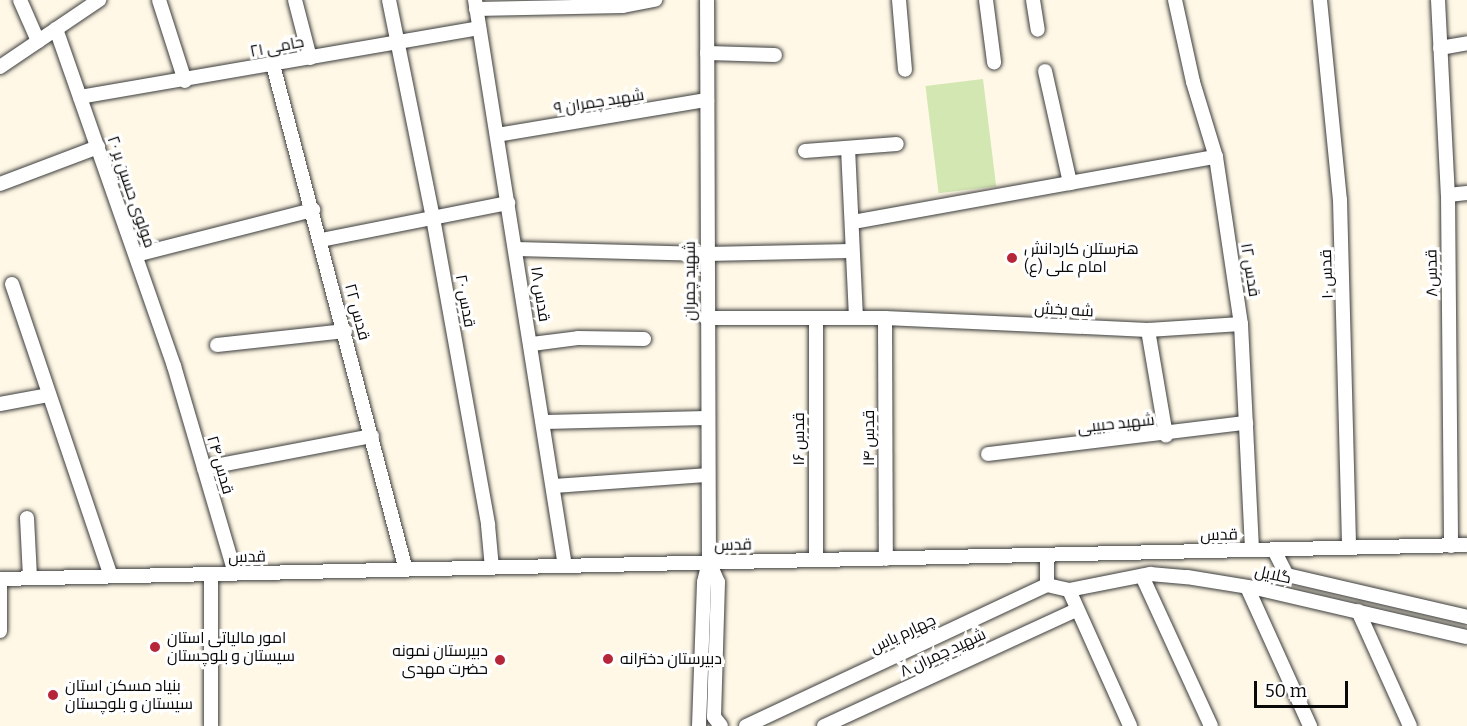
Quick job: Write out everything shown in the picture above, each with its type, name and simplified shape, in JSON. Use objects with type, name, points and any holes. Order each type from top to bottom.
[{"type":"street","points":[[20,0],[38,41]]},
{"type":"street","points":[[0,67],[99,0]]},
{"type":"street","points":[[159,0],[185,81]]},
{"type":"street","points":[[295,0],[310,57]]},
{"type":"street","name":"قدس ۲۰","points":[[389,0],[433,218],[489,525],[492,568]]},
{"type":"street","points":[[476,4],[579,4],[655,0]]},
{"type":"street","name":"شهید چمران","points":[[707,0],[706,475],[710,562],[718,582],[714,717],[721,726]]},
{"type":"street","points":[[899,0],[905,70]]},
{"type":"street","points":[[986,0],[994,62]]},
{"type":"street","points":[[1033,0],[1038,30]]},
{"type":"street","name":"قدس ۱۲","points":[[1175,0],[1193,82],[1216,157],[1241,324],[1252,550]]},
{"type":"street","name":"قدس ۱۰","points":[[1320,0],[1341,200],[1348,548]]},
{"type":"street","name":"قدس۸","points":[[1438,0],[1448,195],[1451,546]]},
{"type":"street","name":"قدس ۱۸","points":[[476,4],[565,566]]},
{"type":"street","name":"جامی ۲۱","points":[[81,97],[185,81],[479,28]]},
{"type":"street","name":"مولوی حسین بر ۲۰","points":[[56,29],[174,366]]},
{"type":"street","points":[[1440,48],[1467,43]]},
{"type":"street","points":[[706,53],[775,55]]},
{"type":"street","name":"قدس ۲۲","points":[[273,64],[406,570]]},
{"type":"street","points":[[1045,71],[1070,183]]},
{"type":"street","name":"شهید چمران ۹","points":[[497,135],[706,100]]},
{"type":"street","points":[[804,151],[897,144]]},
{"type":"street","points":[[0,184],[98,147]]},
{"type":"street","points":[[848,148],[853,222],[850,251],[856,318]]},
{"type":"street","points":[[853,222],[1216,157]]},
{"type":"street","points":[[1448,195],[1467,193]]},
{"type":"street","points":[[321,240],[508,203]]},
{"type":"street","points":[[136,255],[313,210]]},
{"type":"street","points":[[516,249],[706,254],[850,251]]},
{"type":"street","points":[[12,284],[111,576]]},
{"type":"street","name":"شه بخش","points":[[706,318],[885,318],[1148,330],[1241,324]]},
{"type":"street","name":"قدس ۱۴","points":[[885,318],[886,559]]},
{"type":"street","name":"قدس ۱۶","points":[[816,319],[816,560]]},
{"type":"street","points":[[1148,330],[1166,435]]},
{"type":"street","points":[[217,345],[345,332]]},
{"type":"street","points":[[531,344],[578,338],[644,339]]},
{"type":"street","name":"قدس ۲۴","points":[[174,366],[235,573]]},
{"type":"street","points":[[1,402],[49,395]]},
{"type":"street","points":[[544,422],[706,418]]},
{"type":"street","name":"شهید حبیبی","points":[[988,454],[1166,435],[1246,423]]},
{"type":"street","points":[[204,468],[372,436]]},
{"type":"street","points":[[554,486],[706,475]]},
{"type":"street","points":[[27,518],[30,578]]},
{"type":"street","name":"قدس","points":[[0,579],[1467,545]]},
{"type":"street","name":"گلایل","points":[[1274,550],[1287,575],[1467,617]]},
{"type":"street","points":[[1047,555],[1047,585],[1069,590],[1130,726]]},
{"type":"street","name":"شهید چمران","points":[[699,726],[704,582],[710,562]]},
{"type":"street","points":[[211,574],[211,726]]},
{"type":"street","points":[[1142,576],[1211,726]]},
{"type":"street","name":"گلایل","points":[[1069,590],[1142,576],[1187,577],[1246,586],[1358,611],[1465,639]]},
{"type":"street","points":[[0,579],[0,631]]},
{"type":"street","name":"چهارم یاس","points":[[746,726],[1047,585]]},
{"type":"street","points":[[1246,586],[1310,726]]},
{"type":"street","name":"شهید چمران ۸","points":[[824,726],[1077,610]]},
{"type":"street","points":[[1358,611],[1410,726]]},
{"type":"green space","points":[[983,79],[996,186],[939,193],[925,86]]},
{"type":"place","name":"هنرستلن کاردانش امام علی (ع)","points":[[1012,258]]},
{"type":"place","name":"امور مالیاتی استان سیستان و بلوچستان","points":[[155,647]]},
{"type":"place","name":"دبیرستان دخترانه","points":[[608,659]]},
{"type":"place","name":"دبیرستان نمونه حضرت مهدی","points":[[500,660]]},
{"type":"place","name":"بنیاد مسکن استان سیستان و بلوچستان","points":[[53,695]]}]
